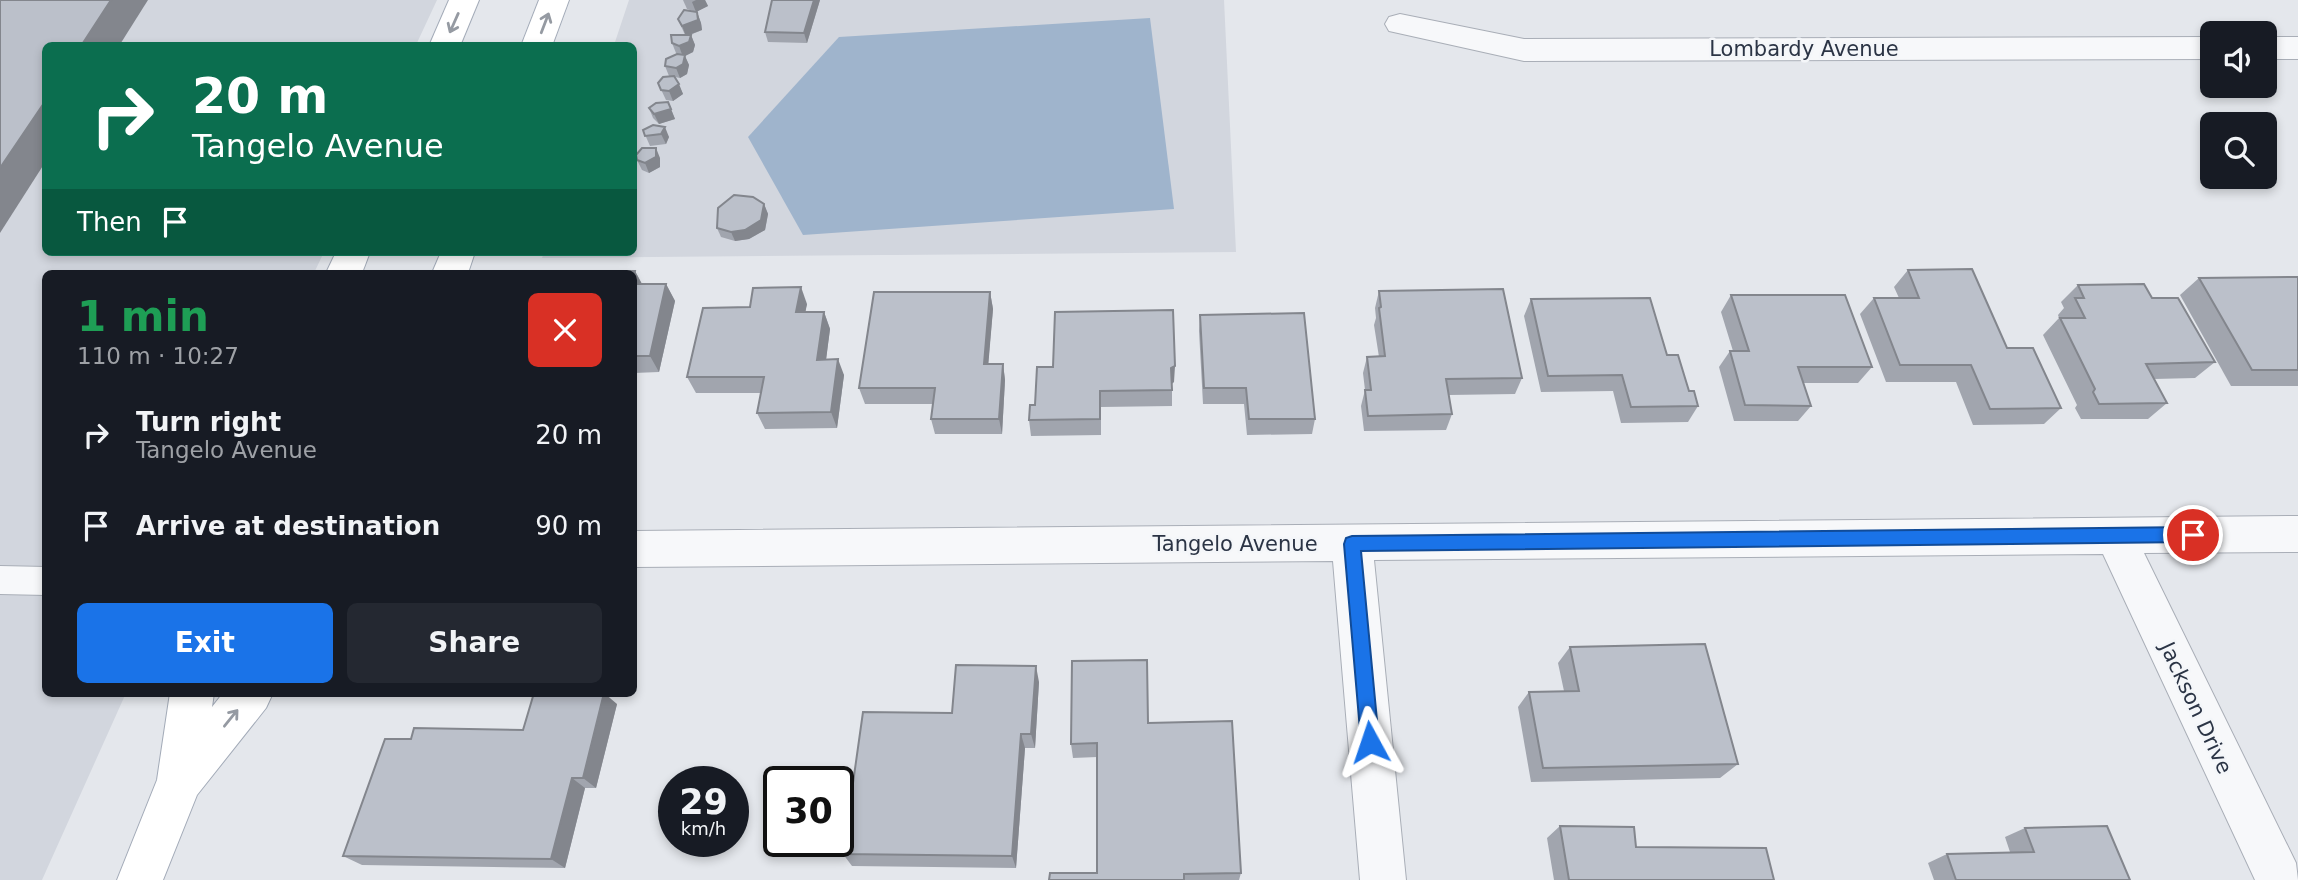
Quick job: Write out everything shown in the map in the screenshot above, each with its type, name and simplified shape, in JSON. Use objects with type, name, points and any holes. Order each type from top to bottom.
[{"type":"main road","points":[[446,42],[464,0]]},
{"type":"main road","points":[[538,42],[554,0]]},
{"type":"main road","points":[[140,880],[180,780],[191,697]]},
{"type":"main road","points":[[180,780],[248,697]]},
{"type":"street","name":"Lombardy Avenue","points":[[1400,24],[1524,50],[2200,48]]},
{"type":"street","points":[[2277,48],[2298,48]]},
{"type":"street","name":"Tangelo Avenue","points":[[637,549],[2298,534]]},
{"type":"street","name":"Jackson Drive","points":[[2115,535],[2279,880]]},
{"type":"street","points":[[1352,544],[1383,880]]},
{"type":"lane","points":[[0,580],[42,581]]},
{"type":"shaded area","points":[[0,0],[437,0],[417,42],[42,42],[42,256],[322,256],[315,270],[42,270],[42,697],[124,697],[42,880],[0,880]]},
{"type":"shaded area","points":[[629,0],[1224,0],[1236,252],[542,258],[637,256],[637,42],[615,42]]},
{"type":"water","points":[[1150,18],[1174,209],[803,235],[748,137],[839,37]]},
{"type":"building","points":[[0,0],[111,0],[84,42],[42,42],[42,106],[0,168]]},
{"type":"building","points":[[772,0],[814,0],[804,33],[765,32]]},
{"type":"building","points":[[684,10],[697,12],[698,20],[682,26],[678,19]]},
{"type":"building","points":[[671,35],[691,35],[689,42],[679,46],[672,43]]},
{"type":"building","points":[[677,54],[685,55],[683,64],[676,68],[665,66],[666,59]]},
{"type":"building","points":[[674,76],[679,84],[669,91],[661,90],[658,83],[663,77]]},
{"type":"building","points":[[668,102],[671,109],[654,114],[649,108],[656,103]]},
{"type":"building","points":[[653,125],[665,127],[661,134],[645,136],[643,130]]},
{"type":"building","points":[[642,148],[656,148],[656,157],[645,163],[637,160],[637,154]]},
{"type":"building","points":[[734,195],[753,197],[764,204],[761,220],[745,230],[731,232],[717,228],[718,208]]},
{"type":"building","points":[[1972,269],[2007,348],[2033,348],[2061,408],[1990,409],[1971,365],[1900,365],[1874,298],[1919,298],[1908,270]]},
{"type":"building","points":[[2298,277],[2298,370],[2252,370],[2199,278]]},
{"type":"building","points":[[637,284],[666,284],[650,356],[637,356]]},
{"type":"building","points":[[2144,284],[2152,298],[2178,298],[2215,362],[2146,364],[2167,403],[2099,404],[2093,392],[2095,389],[2060,318],[2085,318],[2075,298],[2084,298],[2078,285]]},
{"type":"building","points":[[801,287],[796,312],[824,312],[817,360],[838,359],[831,412],[757,413],[764,377],[687,377],[703,308],[750,307],[753,288]]},
{"type":"building","points":[[1503,289],[1522,378],[1446,379],[1452,414],[1368,416],[1365,390],[1371,390],[1367,357],[1385,356],[1379,291]]},
{"type":"building","points":[[874,292],[990,292],[984,364],[1003,364],[999,419],[931,419],[935,388],[859,388]]},
{"type":"building","points":[[1731,295],[1845,295],[1872,367],[1798,367],[1811,406],[1745,405],[1730,351],[1749,351]]},
{"type":"building","points":[[1650,298],[1667,355],[1678,355],[1689,391],[1694,391],[1698,406],[1631,407],[1622,375],[1548,376],[1531,299]]},
{"type":"building","points":[[1173,310],[1175,366],[1171,368],[1172,390],[1100,391],[1100,419],[1029,420],[1030,405],[1035,405],[1037,367],[1053,367],[1055,312]]},
{"type":"building","points":[[1304,313],[1315,419],[1249,419],[1246,388],[1204,388],[1200,315]]},
{"type":"building","points":[[1705,644],[1738,764],[1543,768],[1529,692],[1579,691],[1570,647]]},
{"type":"building","points":[[1147,660],[1148,723],[1232,721],[1241,873],[1184,874],[1184,880],[1049,880],[1050,873],[1097,873],[1097,743],[1071,744],[1072,661]]},
{"type":"building","points":[[956,665],[1036,666],[1031,734],[1021,734],[1012,856],[854,854],[854,776],[863,712],[952,713]]},
{"type":"building","points":[[533,697],[603,697],[583,778],[572,778],[551,859],[343,856],[385,739],[411,739],[414,728],[523,730]]},
{"type":"building","points":[[1560,826],[1634,827],[1636,847],[1766,848],[1774,880],[1569,880]]},
{"type":"building","points":[[2107,826],[2130,880],[1956,880],[1947,854],[2034,852],[2025,828]]},
{"type":"route","points":[[1370,742],[1352,544],[2193,535]]}]
